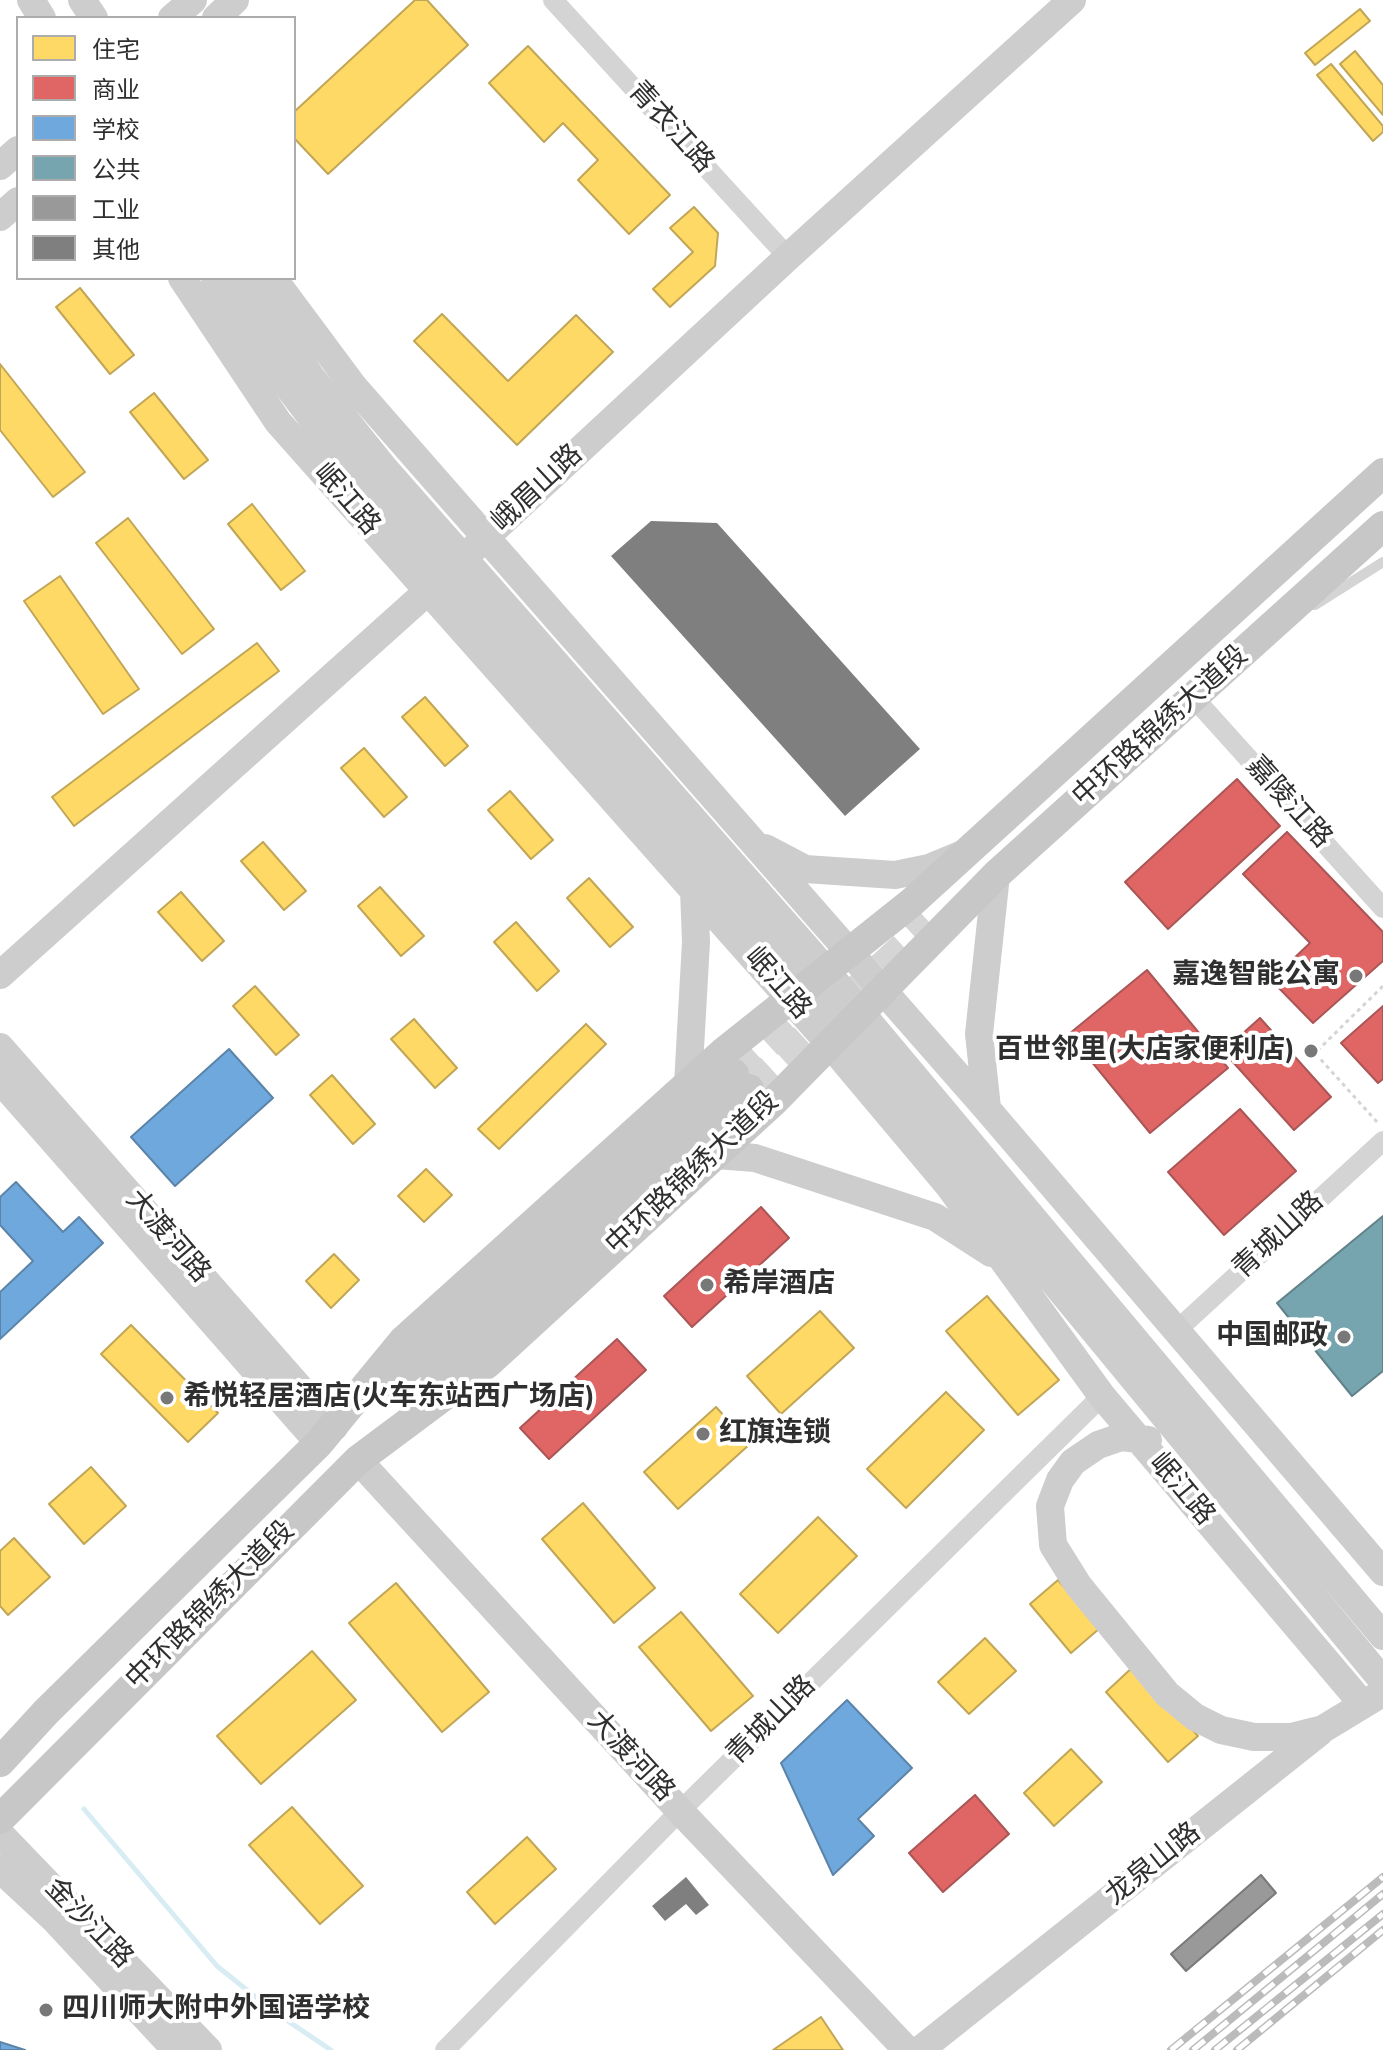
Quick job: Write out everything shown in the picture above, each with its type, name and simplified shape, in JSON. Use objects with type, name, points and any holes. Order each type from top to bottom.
[{"type":"main road","points":[[174,16],[193,0]]},
{"type":"main road","points":[[218,16],[235,0]]},
{"type":"main road","name":"峨眉山路","points":[[0,975],[427,593],[788,257],[1072,0]]},
{"type":"main road","points":[[0,166],[16,152]]},
{"type":"main road","points":[[0,217],[16,203]]},
{"type":"main road","name":"岷江路","points":[[183,280],[278,422],[828,1042],[949,1186],[1102,1396],[1371,1696]]},
{"type":"main road","points":[[274,280],[354,387],[484,539],[987,1109],[1383,1572]]},
{"type":"main road","name":"岷江路","points":[[227,281],[271,364],[333,446],[865,1053],[1383,1681]]},
{"type":"main road","name":"岷江路","points":[[227,281],[311,377],[365,446],[810,952],[1383,1636]]},
{"type":"main road","name":"中环路锦绣大道段","points":[[0,1762],[46,1712],[327,1435],[403,1341],[688,1084],[911,903],[1383,473]]},
{"type":"main road","name":"中环路锦绣大道段","points":[[0,1819],[358,1460],[488,1363],[773,1102],[828,1042],[996,875],[1383,526]]},
{"type":"main road","points":[[743,835],[805,869],[895,875],[929,868],[967,852]]},
{"type":"main road","points":[[987,1109],[979,1034],[996,875]]},
{"type":"main road","points":[[688,1084],[696,942],[694,890]]},
{"type":"main road","name":"大渡河路","points":[[0,1047],[327,1435]]},
{"type":"main road","name":"大渡河路","points":[[0,1080],[327,1435]]},
{"type":"main road","points":[[327,1435],[429,1351],[741,1081],[358,1460]]},
{"type":"main road","points":[[716,1155],[755,1158],[935,1217],[1008,1263]]},
{"type":"main road","points":[[1241,1510],[1174,1452],[1153,1441],[1121,1437],[1098,1445],[1073,1462],[1060,1480],[1050,1506],[1053,1545],[1078,1585],[1167,1694],[1195,1717],[1221,1730],[1254,1737],[1291,1737],[1323,1729],[1371,1702],[1371,1696]]},
{"type":"main road","name":"大渡河路","points":[[358,1460],[680,1811],[907,2050]]},
{"type":"main road","name":"龙泉山路","points":[[920,2050],[1371,1696],[1383,1675]]},
{"type":"main road","name":"金沙江路","points":[[0,1834],[208,2050]]},
{"type":"main road","name":"金沙江路","points":[[0,1869],[54,1919],[176,2050]]},
{"type":"street","name":"青衣江路","points":[[553,0],[788,257]]},
{"type":"street","name":"嘉陵江路","points":[[1193,697],[1383,908]]},
{"type":"street","name":"青城山路","points":[[1176,1331],[1383,1141]]},
{"type":"street","name":"青城山路","points":[[445,2050],[680,1811],[1102,1396]]},
{"type":"lane","points":[[1262,636],[1383,562]]},
{"type":"path","points":[[1383,986],[1315,1053],[1383,1128]]},
{"type":"building: 住宅","points":[[415,0],[427,0],[468,45],[328,174],[296,140],[296,110]]},
{"type":"building: 住宅","points":[[1360,9],[1370,21],[1315,65],[1305,53]]},
{"type":"building: 住宅","points":[[528,46],[670,195],[629,234],[578,180],[598,160],[563,123],[544,142],[489,83]]},
{"type":"building: 住宅","points":[[1355,51],[1383,85],[1383,115],[1340,64]]},
{"type":"building: 住宅","points":[[1331,64],[1383,126],[1383,132],[1373,141],[1317,75]]},
{"type":"building: 住宅","points":[[694,207],[718,233],[715,266],[670,307],[653,289],[693,252],[670,228]]},
{"type":"building: 住宅","points":[[80,288],[134,355],[110,374],[56,307]]},
{"type":"building: 住宅","points":[[442,314],[508,381],[576,315],[613,352],[517,445],[414,341]]},
{"type":"building: 住宅","points":[[0,364],[85,472],[53,497],[0,430]]},
{"type":"building: 住宅","points":[[154,393],[208,460],[184,479],[130,412]]},
{"type":"building: 住宅","points":[[252,504],[305,571],[281,590],[228,524]]},
{"type":"building: 住宅","points":[[128,518],[214,629],[182,654],[96,543]]},
{"type":"building: 住宅","points":[[60,576],[139,689],[103,714],[24,601]]},
{"type":"building: 住宅","points":[[257,643],[279,671],[74,826],[52,797]]},
{"type":"building: 住宅","points":[[425,697],[468,746],[445,766],[402,717]]},
{"type":"building: 住宅","points":[[364,748],[407,797],[384,817],[341,768]]},
{"type":"building: 住宅","points":[[510,791],[553,840],[531,859],[488,810]]},
{"type":"building: 住宅","points":[[263,842],[306,891],[284,910],[241,861]]},
{"type":"building: 住宅","points":[[589,878],[633,927],[610,947],[567,898]]},
{"type":"building: 住宅","points":[[380,887],[424,936],[401,956],[358,906]]},
{"type":"building: 住宅","points":[[181,892],[224,941],[202,961],[158,912]]},
{"type":"building: 住宅","points":[[516,922],[559,971],[537,991],[494,942]]},
{"type":"building: 住宅","points":[[255,986],[299,1035],[276,1055],[233,1006]]},
{"type":"building: 住宅","points":[[414,1019],[457,1068],[435,1088],[391,1039]]},
{"type":"building: 住宅","points":[[586,1024],[606,1044],[499,1149],[478,1129]]},
{"type":"building: 住宅","points":[[332,1075],[375,1124],[353,1144],[310,1095]]},
{"type":"building: 住宅","points":[[426,1169],[452,1195],[424,1222],[398,1196]]},
{"type":"building: 住宅","points":[[334,1254],[359,1280],[331,1308],[306,1281]]},
{"type":"building: 住宅","points":[[987,1296],[1059,1380],[1018,1415],[946,1331]]},
{"type":"building: 住宅","points":[[820,1311],[854,1348],[781,1414],[747,1376]]},
{"type":"building: 住宅","points":[[131,1325],[218,1413],[188,1442],[101,1354]]},
{"type":"building: 住宅","points":[[946,1392],[984,1430],[906,1508],[867,1469]]},
{"type":"building: 住宅","points":[[716,1407],[750,1444],[678,1509],[644,1472]]},
{"type":"building: 住宅","points":[[91,1467],[126,1506],[84,1544],[49,1504]]},
{"type":"building: 住宅","points":[[583,1503],[655,1588],[614,1623],[542,1539]]},
{"type":"building: 住宅","points":[[818,1517],[857,1556],[778,1633],[740,1594]]},
{"type":"building: 住宅","points":[[14,1538],[50,1577],[8,1615],[0,1606],[0,1551]]},
{"type":"building: 住宅","points":[[1058,1580],[1100,1628],[1071,1653],[1030,1604]]},
{"type":"building: 住宅","points":[[396,1583],[489,1692],[442,1732],[349,1623]]},
{"type":"building: 住宅","points":[[681,1612],[753,1696],[711,1731],[639,1647]]},
{"type":"building: 住宅","points":[[985,1638],[1016,1671],[969,1714],[938,1682]]},
{"type":"building: 住宅","points":[[312,1651],[356,1700],[261,1784],[217,1736]]},
{"type":"building: 住宅","points":[[1135,1665],[1198,1736],[1168,1762],[1106,1692]]},
{"type":"building: 住宅","points":[[1071,1749],[1102,1782],[1054,1826],[1024,1793]]},
{"type":"building: 住宅","points":[[292,1807],[363,1886],[320,1924],[249,1845]]},
{"type":"building: 住宅","points":[[527,1837],[556,1869],[495,1924],[467,1892]]},
{"type":"building: 住宅","points":[[821,2017],[843,2050],[773,2050]]},
{"type":"building: 商业","points":[[1237,779],[1280,826],[1168,929],[1125,882]]},
{"type":"building: 商业","points":[[1287,832],[1383,932],[1383,961],[1313,1023],[1271,980],[1310,943],[1243,874]]},
{"type":"building: 商业","points":[[1147,970],[1228,1068],[1150,1133],[1069,1034]]},
{"type":"building: 商业","points":[[1383,1006],[1383,1079],[1378,1083],[1341,1043]]},
{"type":"building: 商业","points":[[1260,1018],[1331,1097],[1294,1130],[1223,1051]]},
{"type":"building: 商业","points":[[1240,1109],[1296,1171],[1224,1235],[1168,1172]]},
{"type":"building: 商业","points":[[761,1207],[789,1238],[692,1327],[664,1296]]},
{"type":"building: 商业","points":[[617,1339],[646,1370],[549,1459],[520,1428]]},
{"type":"building: 商业","points":[[975,1795],[1009,1834],[943,1892],[909,1853]]},
{"type":"building: 学校","points":[[229,1049],[273,1098],[175,1186],[131,1137]]},
{"type":"building: 学校","points":[[16,1182],[63,1232],[79,1217],[103,1243],[0,1339],[0,1292],[33,1261],[0,1225],[0,1197]]},
{"type":"building: 学校","points":[[847,1700],[912,1768],[858,1819],[874,1836],[833,1875],[781,1763]]},
{"type":"building: 学校","points":[[0,2042],[25,2050],[0,2050]]},
{"type":"building: 公共","name":"中国邮政","points":[[1383,1216],[1383,1371],[1352,1396],[1277,1303]]},
{"type":"building: 工业","points":[[1261,1875],[1276,1893],[1186,1971],[1171,1954]]},
{"type":"building: 其他","points":[[651,521],[717,523],[920,749],[845,816],[611,556]]},
{"type":"building: 其他","points":[[686,1877],[709,1905],[696,1915],[686,1904],[665,1921],[652,1906]]},
{"type":"waterway","points":[[84,1809],[217,1966],[273,2011],[331,2050]]},
{"type":"tunnel","points":[[749,1089],[930,923]]},
{"type":"tunnel","points":[[734,1074],[819,996]]},
{"type":"railway","points":[[1171,2050],[1383,1877]]},
{"type":"railway","points":[[1193,2050],[1383,1894]]},
{"type":"railway","points":[[1215,2050],[1383,1914]]},
{"type":"railway","points":[[1237,2050],[1383,1930]]},
{"type":"place","name":"嘉逸智能公寓","points":[[1356,976]]},
{"type":"place","name":"百世邻里(大店家便利店)","points":[[1311,1051]]},
{"type":"place","name":"希岸酒店","points":[[707,1285]]},
{"type":"place","name":"中国邮政","points":[[1344,1337]]},
{"type":"place","name":"希悦轻居酒店(火车东站西广场店)","points":[[167,1398]]},
{"type":"place","name":"红旗连锁","points":[[703,1434]]},
{"type":"place","name":"四川师大附中外国语学校","points":[[46,2010]]}]
